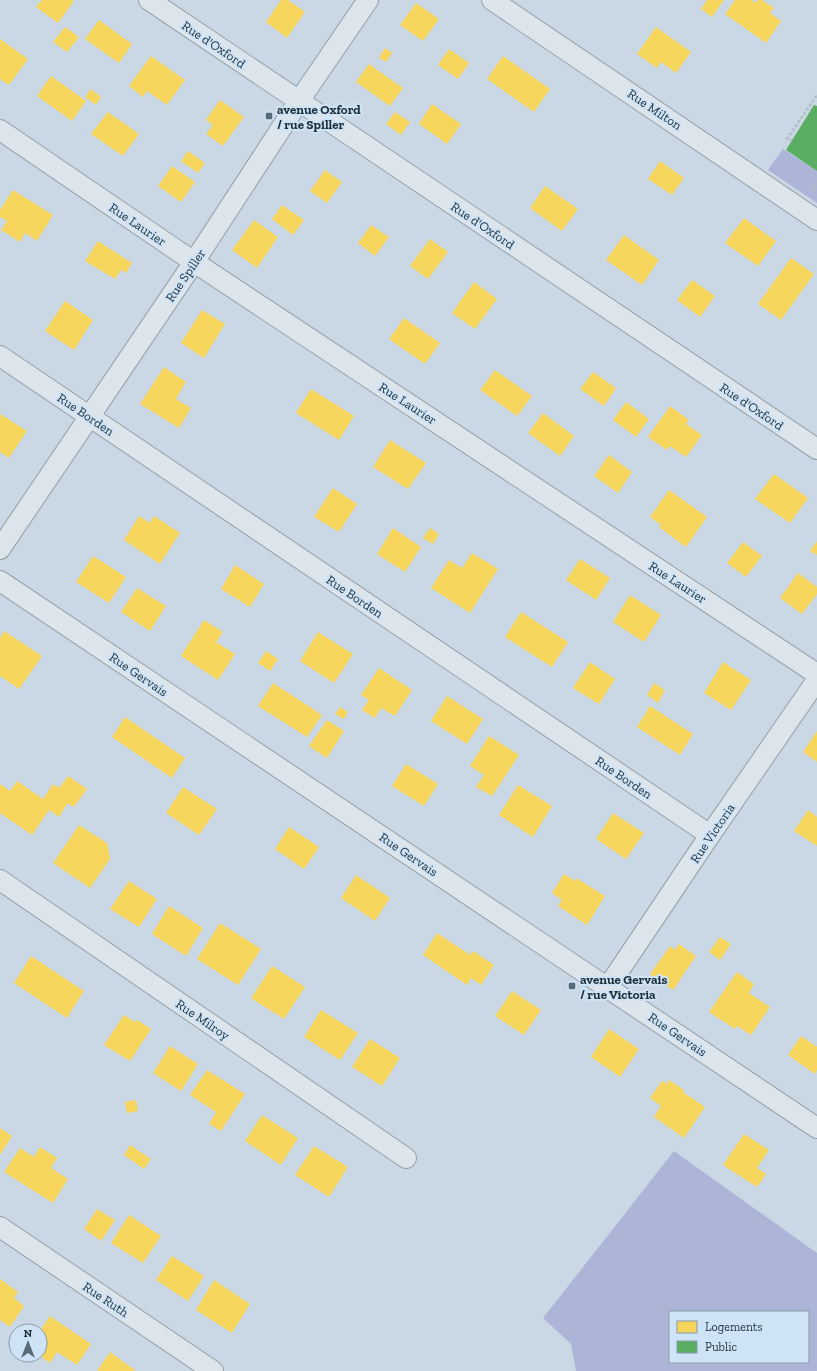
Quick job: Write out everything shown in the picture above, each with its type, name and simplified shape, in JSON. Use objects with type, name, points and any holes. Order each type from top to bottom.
[{"type":"street","name":"Rue d'Oxford","points":[[148,0],[817,449]]},
{"type":"street","name":"Rue Spiller","points":[[0,549],[194,262],[299,101],[368,0]]},
{"type":"street","name":"Rue Milton","points":[[492,0],[817,220]]},
{"type":"street","name":"Rue Laurier","points":[[0,130],[194,262],[817,674]]},
{"type":"street","name":"Rue Borden","points":[[0,356],[710,835]]},
{"type":"street","name":"Rue Gervais","points":[[0,581],[817,1128]]},
{"type":"street","name":"Rue Victoria","points":[[608,987],[710,835],[817,680]]},
{"type":"street","name":"Rue Milroy","points":[[0,880],[406,1158]]},
{"type":"street","name":"Rue Ruth","points":[[0,1227],[213,1371]]},
{"type":"path","points":[[792,142],[787,139],[817,95]]},
{"type":"shaded area","points":[[783,149],[817,171],[817,203],[768,170]]},
{"type":"shaded area","points":[[674,1151],[817,1253],[817,1371],[576,1371],[571,1344],[543,1318]]},
{"type":"building: Logements","points":[[42,0],[74,1],[58,23],[36,7]]},
{"type":"building: Logements","points":[[281,0],[288,0],[305,12],[287,38],[266,22]]},
{"type":"building: Logements","points":[[707,0],[724,0],[712,17],[701,9]]},
{"type":"building: Logements","points":[[735,0],[751,0],[755,3],[758,0],[762,0],[774,8],[770,13],[781,21],[766,43],[725,14]]},
{"type":"building: Logements","points":[[416,3],[439,19],[423,41],[400,25]]},
{"type":"building: Logements","points":[[99,20],[132,44],[119,63],[85,39]]},
{"type":"building: Logements","points":[[65,27],[79,37],[67,52],[53,42]]},
{"type":"building: Logements","points":[[656,27],[691,52],[676,73],[661,62],[657,68],[637,54]]},
{"type":"building: Logements","points":[[0,39],[28,59],[9,85],[0,79]]},
{"type":"building: Logements","points":[[385,48],[392,53],[386,62],[379,58]]},
{"type":"building: Logements","points":[[449,49],[469,63],[458,79],[438,65]]},
{"type":"building: Logements","points":[[151,56],[185,80],[167,105],[147,91],[143,97],[129,86]]},
{"type":"building: Logements","points":[[503,56],[550,89],[534,112],[487,79]]},
{"type":"building: Logements","points":[[369,64],[403,88],[390,106],[356,82]]},
{"type":"building: Logements","points":[[51,76],[86,101],[72,121],[37,96]]},
{"type":"building: Logements","points":[[91,89],[101,97],[96,105],[85,97]]},
{"type":"building: Logements","points":[[220,100],[244,117],[223,146],[206,134],[213,125],[206,120]]},
{"type":"building: Logements","points":[[432,104],[461,124],[447,144],[419,124]]},
{"type":"building: Logements","points":[[108,112],[139,134],[123,156],[91,134]]},
{"type":"building: Logements","points":[[395,112],[410,122],[401,135],[386,124]]},
{"type":"building: Logements","points":[[188,151],[205,163],[198,173],[181,161]]},
{"type":"building: Logements","points":[[660,161],[684,178],[672,195],[648,179]]},
{"type":"building: Logements","points":[[172,166],[195,182],[181,202],[158,186]]},
{"type":"building: Logements","points":[[325,170],[342,182],[327,203],[310,191]]},
{"type":"building: Logements","points":[[545,186],[578,209],[562,231],[530,208]]},
{"type":"building: Logements","points":[[13,190],[53,215],[37,241],[25,233],[20,242],[1,230],[7,221],[0,217],[0,210]]},
{"type":"building: Logements","points":[[282,205],[304,220],[293,235],[272,219]]},
{"type":"building: Logements","points":[[744,218],[776,241],[758,266],[725,243]]},
{"type":"building: Logements","points":[[254,220],[278,237],[257,268],[232,250]]},
{"type":"building: Logements","points":[[371,225],[389,237],[375,256],[358,243]]},
{"type":"building: Logements","points":[[624,235],[659,260],[642,285],[606,260]]},
{"type":"building: Logements","points":[[430,239],[448,252],[428,279],[410,266]]},
{"type":"building: Logements","points":[[98,241],[132,263],[126,273],[121,270],[115,279],[85,261]]},
{"type":"building: Logements","points":[[791,258],[814,274],[781,320],[758,304]]},
{"type":"building: Logements","points":[[692,280],[715,296],[700,317],[677,300]]},
{"type":"building: Logements","points":[[474,282],[497,299],[475,329],[452,313]]},
{"type":"building: Logements","points":[[65,301],[93,320],[74,350],[45,331]]},
{"type":"building: Logements","points":[[202,310],[225,324],[204,358],[181,343]]},
{"type":"building: Logements","points":[[404,318],[440,343],[425,364],[389,339]]},
{"type":"building: Logements","points":[[164,367],[186,382],[176,399],[191,408],[179,428],[140,404]]},
{"type":"building: Logements","points":[[495,370],[532,396],[517,416],[480,390]]},
{"type":"building: Logements","points":[[593,372],[616,388],[604,406],[580,389]]},
{"type":"building: Logements","points":[[311,389],[354,416],[339,440],[296,413]]},
{"type":"building: Logements","points":[[626,402],[649,419],[636,437],[613,420]]},
{"type":"building: Logements","points":[[670,406],[689,420],[686,424],[702,435],[686,457],[670,446],[667,450],[648,437]]},
{"type":"building: Logements","points":[[543,413],[574,436],[560,456],[528,433]]},
{"type":"building: Logements","points":[[0,414],[27,431],[9,458],[0,452]]},
{"type":"building: Logements","points":[[390,440],[426,463],[408,489],[373,467]]},
{"type":"building: Logements","points":[[609,455],[632,472],[618,493],[594,476]]},
{"type":"building: Logements","points":[[774,474],[808,498],[790,523],[755,499]]},
{"type":"building: Logements","points":[[333,488],[357,504],[339,532],[314,517]]},
{"type":"building: Logements","points":[[669,490],[707,517],[686,547],[659,527],[661,525],[650,517]]},
{"type":"building: Logements","points":[[139,516],[150,523],[154,516],[180,533],[160,564],[124,540]]},
{"type":"building: Logements","points":[[393,528],[421,547],[405,572],[377,554]]},
{"type":"building: Logements","points":[[430,528],[439,534],[433,544],[423,538]]},
{"type":"building: Logements","points":[[817,541],[817,555],[810,551]]},
{"type":"building: Logements","points":[[743,542],[762,556],[746,577],[727,563]]},
{"type":"building: Logements","points":[[472,553],[498,569],[470,613],[431,588],[449,560],[462,568]]},
{"type":"building: Logements","points":[[93,556],[126,577],[109,603],[76,582]]},
{"type":"building: Logements","points":[[580,559],[610,578],[596,600],[566,580]]},
{"type":"building: Logements","points":[[235,565],[264,584],[250,607],[221,589]]},
{"type":"building: Logements","points":[[798,573],[817,587],[817,594],[802,614],[780,598]]},
{"type":"building: Logements","points":[[137,588],[166,606],[150,631],[121,612]]},
{"type":"building: Logements","points":[[630,595],[661,615],[644,642],[613,622]]},
{"type":"building: Logements","points":[[521,612],[568,642],[552,667],[505,637]]},
{"type":"building: Logements","points":[[204,620],[223,632],[216,642],[235,654],[218,680],[181,656]]},
{"type":"building: Logements","points":[[4,631],[42,656],[19,689],[0,676],[0,638]]},
{"type":"building: Logements","points":[[318,632],[353,654],[334,683],[300,661]]},
{"type":"building: Logements","points":[[266,651],[278,659],[270,671],[258,663]]},
{"type":"building: Logements","points":[[590,662],[615,679],[599,704],[573,688]]},
{"type":"building: Logements","points":[[723,662],[751,680],[731,710],[704,693]]},
{"type":"building: Logements","points":[[379,668],[412,690],[395,716],[381,708],[375,718],[362,710],[369,700],[361,695]]},
{"type":"building: Logements","points":[[273,683],[322,715],[307,737],[258,706]]},
{"type":"building: Logements","points":[[654,683],[665,690],[658,703],[647,695]]},
{"type":"building: Logements","points":[[447,696],[483,719],[467,744],[431,721]]},
{"type":"building: Logements","points":[[650,706],[693,734],[680,755],[637,727]]},
{"type":"building: Logements","points":[[340,707],[348,712],[344,719],[335,714]]},
{"type":"building: Logements","points":[[125,717],[185,758],[172,778],[112,737]]},
{"type":"building: Logements","points":[[327,720],[344,731],[327,758],[309,746]]},
{"type":"building: Logements","points":[[817,731],[817,762],[803,752]]},
{"type":"building: Logements","points":[[489,736],[519,755],[492,796],[476,787],[484,775],[470,766]]},
{"type":"building: Logements","points":[[406,764],[438,784],[424,806],[392,786]]},
{"type":"building: Logements","points":[[68,776],[87,789],[74,807],[68,803],[59,817],[49,810],[32,835],[0,813],[0,784],[10,791],[17,781],[43,799],[53,784],[59,788]]},
{"type":"building: Logements","points":[[518,785],[552,806],[533,837],[499,815]]},
{"type":"building: Logements","points":[[183,787],[217,809],[199,835],[166,813]]},
{"type":"building: Logements","points":[[808,810],[817,817],[817,846],[794,831]]},
{"type":"building: Logements","points":[[613,813],[644,833],[626,859],[596,839]]},
{"type":"building: Logements","points":[[79,825],[107,843],[110,859],[90,888],[53,863]]},
{"type":"building: Logements","points":[[289,827],[319,847],[304,869],[275,849]]},
{"type":"building: Logements","points":[[564,874],[575,881],[576,878],[605,896],[587,925],[558,906],[562,900],[552,893]]},
{"type":"building: Logements","points":[[356,875],[390,898],[375,921],[341,898]]},
{"type":"building: Logements","points":[[129,881],[157,899],[139,927],[110,909]]},
{"type":"building: Logements","points":[[169,906],[203,928],[186,956],[152,934]]},
{"type":"building: Logements","points":[[220,923],[261,949],[238,985],[197,959]]},
{"type":"building: Logements","points":[[437,933],[470,955],[473,951],[494,965],[481,985],[471,978],[467,985],[423,955]]},
{"type":"building: Logements","points":[[720,937],[731,944],[720,960],[709,952]]},
{"type":"building: Logements","points":[[679,944],[696,956],[673,990],[650,974],[670,946],[675,950]]},
{"type":"building: Logements","points":[[31,956],[84,991],[67,1018],[14,983]]},
{"type":"building: Logements","points":[[272,966],[305,987],[284,1019],[251,998]]},
{"type":"building: Logements","points":[[737,972],[754,984],[749,993],[770,1007],[751,1035],[737,1026],[735,1029],[709,1012]]},
{"type":"building: Logements","points":[[512,991],[541,1010],[524,1035],[495,1016]]},
{"type":"building: Logements","points":[[321,1010],[358,1033],[340,1060],[304,1037]]},
{"type":"building: Logements","points":[[124,1015],[135,1022],[137,1020],[151,1029],[130,1061],[104,1045]]},
{"type":"building: Logements","points":[[609,1029],[639,1049],[620,1077],[591,1057]]},
{"type":"building: Logements","points":[[801,1036],[817,1047],[817,1070],[815,1074],[788,1055]]},
{"type":"building: Logements","points":[[370,1039],[400,1058],[382,1086],[352,1067]]},
{"type":"building: Logements","points":[[170,1046],[198,1064],[181,1091],[153,1073]]},
{"type":"building: Logements","points":[[207,1070],[245,1094],[221,1131],[209,1124],[216,1112],[190,1095]]},
{"type":"building: Logements","points":[[669,1080],[684,1090],[683,1092],[705,1107],[684,1138],[654,1117],[661,1106],[650,1098],[662,1081],[667,1084]]},
{"type":"building: Logements","points":[[136,1100],[138,1111],[127,1113],[125,1102]]},
{"type":"building: Logements","points":[[262,1115],[298,1138],[281,1165],[245,1141]]},
{"type":"building: Logements","points":[[0,1128],[12,1136],[0,1155]]},
{"type":"building: Logements","points":[[744,1134],[769,1150],[757,1168],[766,1174],[757,1187],[723,1165]]},
{"type":"building: Logements","points":[[130,1145],[151,1159],[144,1169],[124,1155]]},
{"type":"building: Logements","points":[[314,1146],[348,1167],[329,1197],[295,1175]]},
{"type":"building: Logements","points":[[40,1147],[57,1158],[51,1168],[68,1179],[53,1203],[4,1172],[20,1148],[34,1157]]},
{"type":"building: Logements","points":[[97,1209],[115,1220],[101,1241],[84,1229]]},
{"type":"building: Logements","points":[[129,1215],[161,1236],[143,1263],[111,1243]]},
{"type":"building: Logements","points":[[172,1256],[204,1276],[188,1301],[156,1280]]},
{"type":"building: Logements","points":[[0,1279],[18,1292],[14,1298],[24,1306],[13,1323],[8,1323],[8,1326],[0,1320]]},
{"type":"building: Logements","points":[[214,1280],[250,1304],[232,1333],[196,1310]]},
{"type":"building: Logements","points":[[50,1316],[91,1344],[77,1365],[57,1352],[50,1363],[48,1362],[48,1323],[45,1323]]},
{"type":"building: Logements","points":[[110,1352],[136,1371],[97,1371]]},
{"type":"building: Public","points":[[814,105],[817,106],[817,171],[786,150]]},
{"type":"place","name":"avenue Oxford / rue Spiller","points":[[269,116]]},
{"type":"place","name":"avenue Gervais / rue Victoria","points":[[572,986]]}]
